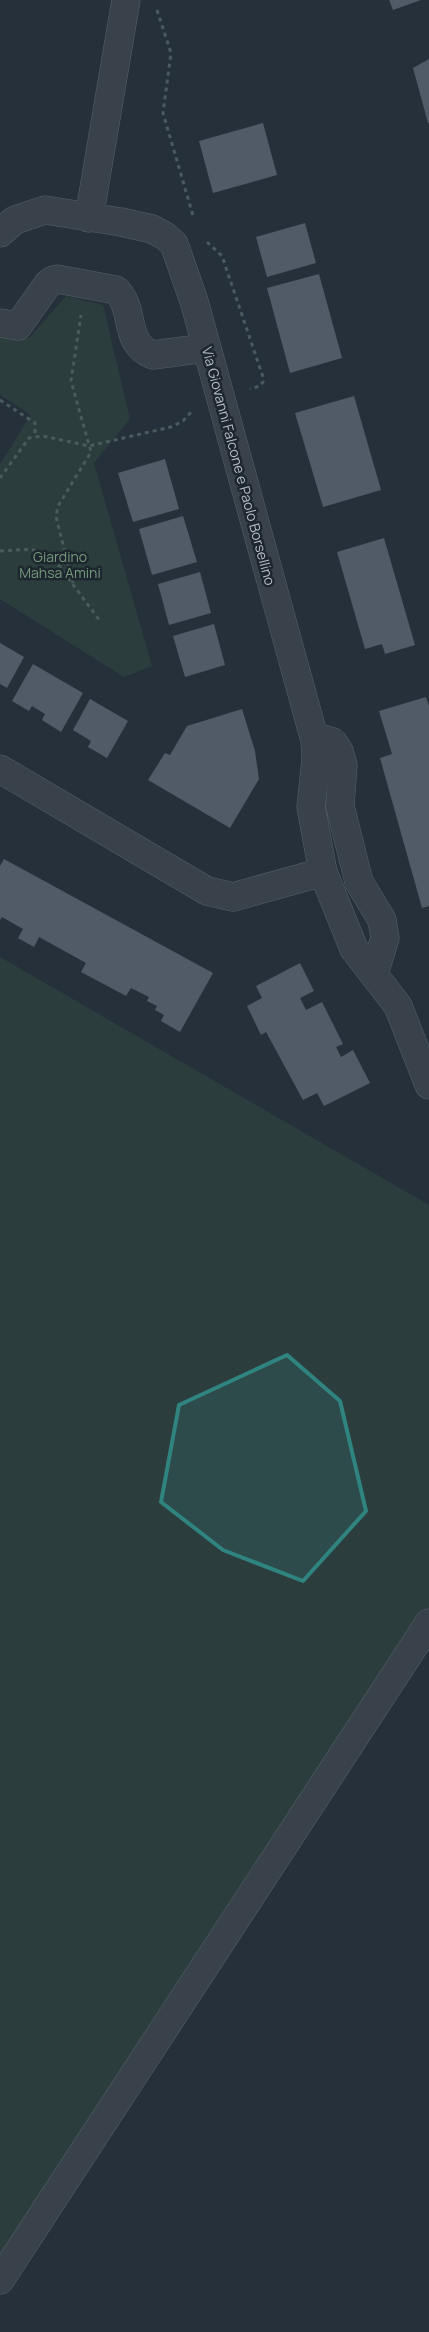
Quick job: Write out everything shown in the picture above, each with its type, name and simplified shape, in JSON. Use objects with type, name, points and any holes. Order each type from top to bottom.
[{"type":"street","points":[[89,218],[126,0]]},
{"type":"street","name":"Via Giovanni Falcone e Paolo Borsellino","points":[[0,232],[15,220],[45,210],[152,229],[165,236],[174,244],[194,301],[314,736],[316,759],[311,807],[323,872],[354,949],[398,1006],[429,1085]]},
{"type":"street","points":[[0,324],[18,326],[52,280],[116,290],[122,296],[136,343],[142,350],[153,355],[206,348]]},
{"type":"street","points":[[314,736],[333,742],[339,750],[343,766],[340,806],[358,882],[382,920],[385,938],[374,974]]},
{"type":"street","points":[[0,769],[207,891],[233,896],[323,872]]},
{"type":"street","points":[[0,2280],[429,1623]]},
{"type":"path","points":[[74,583],[56,517],[58,506],[91,452],[71,382],[86,284]]},
{"type":"path","points":[[0,400],[35,423],[35,437]]},
{"type":"path","points":[[0,552],[27,549],[41,550],[51,555],[74,583],[100,621]]},
{"type":"highlighted area","points":[[287,1355],[340,1401],[366,1511],[303,1581],[223,1550],[161,1502],[179,1405]]},
{"type":"green space","name":"Giardino Mahsa Amini","points":[[66,296],[103,305],[130,419],[94,463],[152,666],[124,677],[0,599],[0,464],[31,415],[0,395],[0,334],[29,338]]},
{"type":"green space","points":[[0,957],[429,1205],[429,1610],[0,2276]]},
{"type":"building","points":[[389,0],[421,0],[393,10]]},
{"type":"building","points":[[429,59],[429,123],[428,123],[413,68]]},
{"type":"building","points":[[263,123],[277,175],[213,193],[199,141]]},
{"type":"building","points":[[305,223],[316,263],[267,277],[256,237]]},
{"type":"building","points":[[319,274],[342,358],[290,373],[267,288]]},
{"type":"building","points":[[354,396],[381,490],[323,507],[295,413]]},
{"type":"building","points":[[165,459],[179,509],[133,522],[118,473]]},
{"type":"building","points":[[183,516],[197,562],[152,575],[139,529]]},
{"type":"building","points":[[384,538],[415,645],[385,654],[382,644],[365,649],[337,552]]},
{"type":"building","points":[[200,572],[211,613],[169,625],[158,584]]},
{"type":"building","points":[[214,624],[225,665],[185,677],[173,636]]},
{"type":"building","points":[[0,643],[24,657],[7,688],[0,684]]},
{"type":"building","points":[[33,664],[83,693],[61,732],[42,720],[45,714],[32,706],[29,711],[12,701]]},
{"type":"building","points":[[426,697],[429,706],[429,906],[422,908],[380,758],[392,754],[379,711]]},
{"type":"building","points":[[90,699],[128,721],[107,758],[88,747],[91,741],[73,730]]},
{"type":"building","points":[[242,709],[255,751],[259,779],[230,828],[148,780],[165,753],[170,755],[187,726]]},
{"type":"building","points":[[4,859],[213,973],[180,1032],[161,1021],[164,1015],[155,1010],[157,1006],[147,1001],[149,997],[131,988],[126,996],[81,972],[86,963],[39,937],[34,947],[18,938],[23,929],[2,917],[0,920],[0,866]]},
{"type":"building","points":[[300,963],[314,991],[300,998],[306,1010],[322,1002],[343,1044],[336,1047],[341,1057],[353,1050],[370,1083],[324,1106],[317,1093],[303,1100],[266,1032],[261,1035],[247,1006],[262,998],[256,986]]}]
